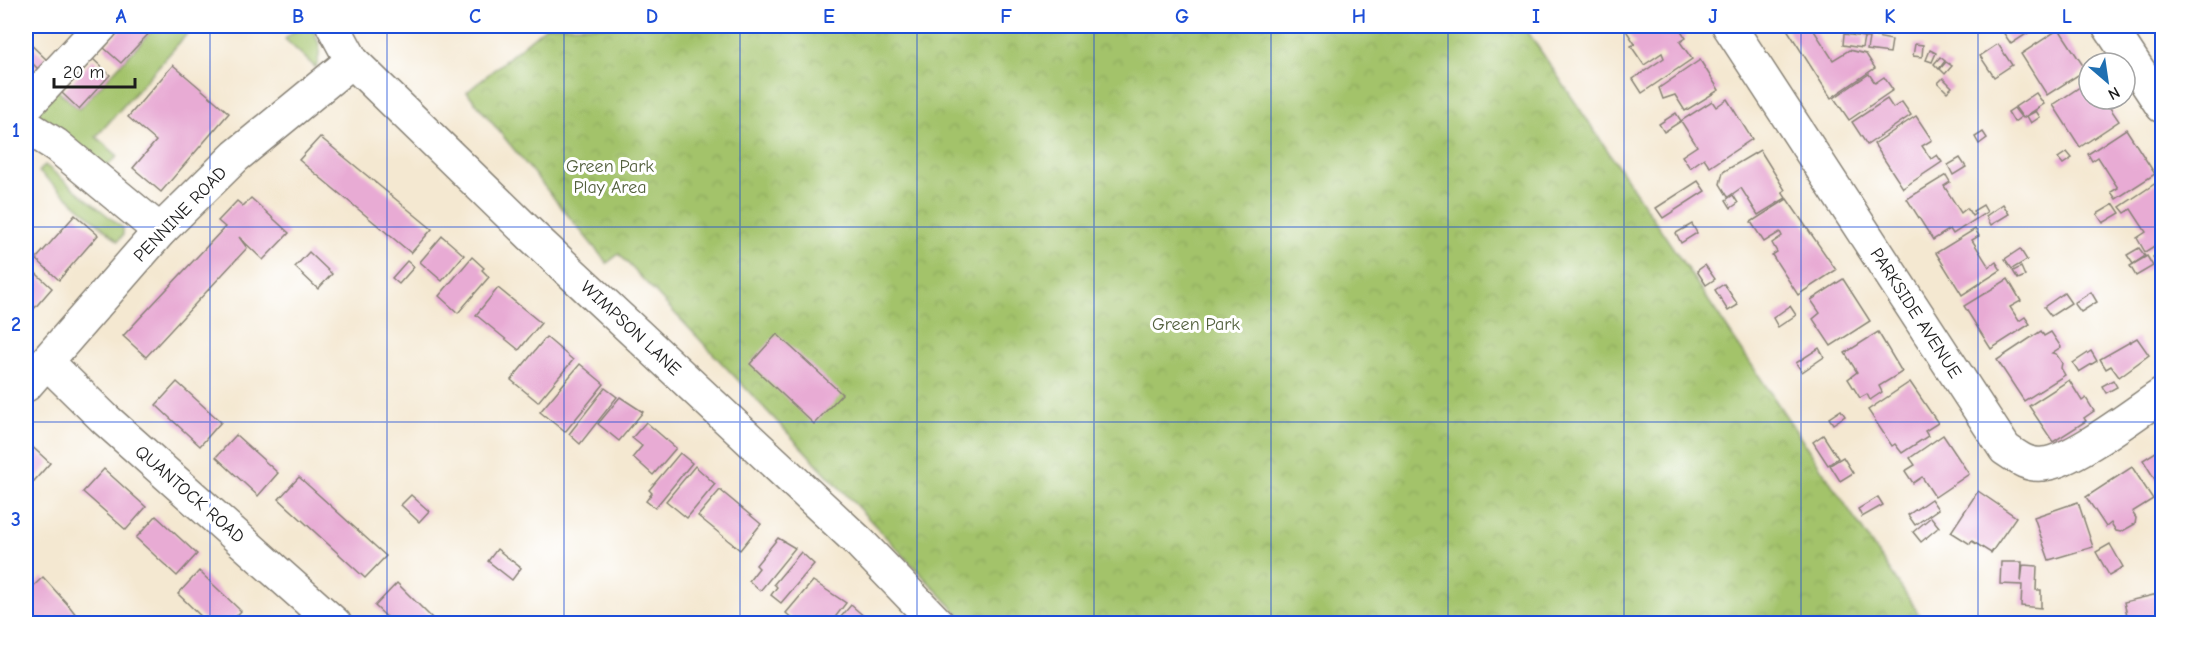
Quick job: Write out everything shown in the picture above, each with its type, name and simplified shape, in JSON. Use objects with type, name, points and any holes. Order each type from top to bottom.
[{"type":"street","points":[[26,106],[100,26]]},
{"type":"street","name":"WIMPSON LANE","points":[[333,26],[352,61],[532,236],[860,543],[938,624]]},
{"type":"street","name":"PARKSIDE AVENUE","points":[[1729,26],[2005,449],[2024,462],[2042,464],[2064,459],[2163,395]]},
{"type":"street","points":[[2109,26],[2163,106]]},
{"type":"street","name":"PENNINE ROAD","points":[[36,374],[160,231],[236,156],[352,61]]},
{"type":"street","points":[[26,126],[56,145],[160,231]]},
{"type":"street","name":"QUANTOCK ROAD","points":[[36,374],[105,419],[335,624]]},
{"type":"green space","points":[[156,26],[194,26],[96,137],[118,156],[102,171],[40,117],[37,107],[56,89],[79,109]]},
{"type":"green space","points":[[301,26],[310,26],[318,41],[319,56],[316,68],[285,39]]},
{"type":"green space","name":"Green Park","points":[[547,26],[1524,26],[1925,623],[967,623],[619,254],[607,263],[467,92]]},
{"type":"green space","points":[[45,165],[123,228],[123,235],[118,241],[39,172]]},
{"type":"building","points":[[26,26],[36,26],[26,37]]},
{"type":"building","points":[[124,26],[156,26],[121,63],[104,48]]},
{"type":"building","points":[[1623,26],[1678,26],[1686,38],[1680,42],[1692,59],[1642,93],[1633,79],[1664,58],[1662,53],[1644,65],[1631,46],[1635,44]]},
{"type":"building","points":[[1785,26],[1811,26],[1833,60],[1849,50],[1866,54],[1875,68],[1831,98]]},
{"type":"building","points":[[1867,26],[1878,26],[1876,37],[1892,40],[1890,53],[1867,50],[1869,38],[1865,38]]},
{"type":"building","points":[[1999,26],[2039,26],[2011,44]]},
{"type":"building","points":[[2059,29],[2077,56],[2077,76],[2047,95],[2021,54]]},
{"type":"building","points":[[1844,34],[1864,37],[1862,48],[1843,45]]},
{"type":"building","points":[[26,40],[48,61],[39,70],[26,57]]},
{"type":"building","points":[[1915,44],[1923,45],[1922,57],[1913,56]]},
{"type":"building","points":[[1998,44],[2012,65],[1994,77],[1980,56]]},
{"type":"building","points":[[1930,50],[1936,53],[1932,62],[1926,60]]},
{"type":"building","points":[[1940,57],[1945,61],[1939,69],[1934,64]]},
{"type":"building","points":[[93,59],[110,75],[79,109],[62,93]]},
{"type":"building","points":[[1700,60],[1719,90],[1685,111],[1675,95],[1663,99],[1659,88]]},
{"type":"building","points":[[1946,62],[1952,66],[1945,74],[1940,69]]},
{"type":"building","points":[[173,65],[229,113],[161,192],[133,168],[156,141],[128,117]]},
{"type":"building","points":[[1869,74],[1875,83],[1884,77],[1893,90],[1849,120],[1834,98]]},
{"type":"building","points":[[1943,78],[1952,87],[1947,92],[1938,83]]},
{"type":"building","points":[[2077,89],[2077,111],[2112,111],[2119,121],[2080,147],[2053,105]]},
{"type":"building","points":[[2036,93],[2044,104],[2023,118],[2015,107]]},
{"type":"building","points":[[1727,99],[1752,139],[1710,167],[1704,158],[1690,168],[1682,156],[1697,146],[1681,121],[1712,101],[1716,107]]},
{"type":"building","points":[[1887,99],[1893,108],[1902,102],[1911,115],[1867,145],[1852,122]]},
{"type":"building","points":[[2014,108],[2021,117],[2014,122],[2008,112]]},
{"type":"building","points":[[2036,111],[2040,117],[2031,123],[2027,116]]},
{"type":"building","points":[[1676,113],[1681,121],[1664,132],[1659,124]]},
{"type":"building","points":[[1916,116],[1932,140],[1922,146],[1931,159],[1937,155],[1942,162],[1903,188],[1874,144]]},
{"type":"building","points":[[2126,129],[2155,174],[2116,199],[2111,192],[2118,188],[2098,157],[2092,161],[2088,154]]},
{"type":"building","points":[[1983,132],[1987,138],[1979,144],[1975,137]]},
{"type":"building","points":[[320,137],[432,229],[411,253],[299,160]]},
{"type":"building","points":[[1760,150],[1785,190],[1782,192],[1786,198],[1758,215],[1741,188],[1728,197],[1720,184],[1723,172]]},
{"type":"building","points":[[2067,152],[2072,158],[2063,164],[2058,158]]},
{"type":"building","points":[[1960,158],[1966,167],[1953,175],[1948,165]]},
{"type":"building","points":[[1946,175],[1950,182],[1944,186],[1961,213],[1967,208],[1972,216],[1975,214],[1973,211],[1983,205],[1987,212],[1953,234],[1950,229],[1933,240],[1907,199]]},
{"type":"building","points":[[1698,181],[1705,191],[1663,218],[1656,208]]},
{"type":"building","points":[[2159,181],[2162,186],[2162,241],[2145,252],[2137,238],[2146,232],[2131,209],[2125,213],[2120,207]]},
{"type":"building","points":[[1733,195],[1738,203],[1731,208],[1726,200]]},
{"type":"building","points":[[251,198],[289,233],[263,260],[239,237],[247,248],[146,357],[123,336],[225,227],[218,221],[237,201],[243,206]]},
{"type":"building","points":[[1787,199],[1836,270],[1798,295],[1772,255],[1777,252],[1772,243],[1782,236],[1780,232],[1764,242],[1751,222]]},
{"type":"building","points":[[2003,204],[2009,214],[1991,225],[1986,216]]},
{"type":"building","points":[[2114,204],[2120,213],[2103,223],[2097,214]]},
{"type":"building","points":[[75,215],[98,235],[59,280],[36,259]]},
{"type":"building","points":[[1692,224],[1697,233],[1681,243],[1676,233]]},
{"type":"building","points":[[1975,229],[1979,236],[1972,240],[1989,267],[1996,262],[2001,270],[1962,295],[1936,253]]},
{"type":"building","points":[[442,236],[464,255],[442,281],[420,262]]},
{"type":"building","points":[[2139,248],[2145,256],[2133,264],[2127,255]]},
{"type":"building","points":[[2020,249],[2027,260],[2012,269],[2005,259]]},
{"type":"building","points":[[2162,251],[2162,262],[2158,264],[2153,257]]},
{"type":"building","points":[[309,252],[332,274],[318,289],[295,267]]},
{"type":"building","points":[[2147,256],[2153,266],[2136,276],[2130,266]]},
{"type":"building","points":[[472,257],[484,268],[482,270],[489,277],[458,313],[439,296]]},
{"type":"building","points":[[407,261],[414,267],[399,284],[392,278]]},
{"type":"building","points":[[1705,265],[1715,279],[1706,285],[1697,271]]},
{"type":"building","points":[[28,266],[52,288],[26,318],[26,268]]},
{"type":"building","points":[[2021,267],[2025,276],[2018,279],[2013,271]]},
{"type":"building","points":[[1843,279],[1870,321],[1831,346],[1813,319],[1820,313],[1811,300]]},
{"type":"building","points":[[2008,279],[2021,301],[2010,307],[2019,321],[2025,317],[2030,324],[1991,349],[1964,306]]},
{"type":"building","points":[[1724,284],[1738,305],[1728,311],[1715,290]]},
{"type":"building","points":[[498,288],[541,323],[519,350],[476,315]]},
{"type":"building","points":[[2091,292],[2097,302],[2081,312],[2074,303]]},
{"type":"building","points":[[2064,293],[2071,303],[2051,316],[2044,307]]},
{"type":"building","points":[[1790,306],[1796,315],[1778,327],[1773,318]]},
{"type":"building","points":[[2041,331],[2044,336],[2051,332],[2061,347],[2052,353],[2056,354],[2062,363],[2061,368],[2065,375],[2024,401],[1997,360]]},
{"type":"building","points":[[1878,332],[1902,372],[1879,386],[1882,392],[1870,400],[1867,394],[1860,398],[1848,379],[1857,372],[1845,353]]},
{"type":"building","points":[[777,334],[842,394],[814,424],[750,364]]},
{"type":"building","points":[[546,337],[573,360],[538,402],[511,380]]},
{"type":"building","points":[[2137,338],[2149,355],[2119,377],[2111,366],[2106,369],[2100,359]]},
{"type":"building","points":[[1819,348],[1824,357],[1802,372],[1796,363]]},
{"type":"building","points":[[2091,351],[2097,361],[2079,372],[2073,363]]},
{"type":"building","points":[[580,364],[604,384],[565,432],[540,412]]},
{"type":"building","points":[[2069,380],[2082,401],[2086,398],[2094,411],[2084,418],[2086,421],[2053,442],[2029,406]]},
{"type":"building","points":[[2113,380],[2117,387],[2106,393],[2102,386]]},
{"type":"building","points":[[177,382],[221,422],[200,446],[156,405]]},
{"type":"building","points":[[1910,382],[1938,423],[1925,431],[1928,436],[1902,453],[1895,444],[1892,446],[1868,410]]},
{"type":"building","points":[[605,388],[617,397],[580,444],[569,434]]},
{"type":"building","points":[[620,397],[643,412],[619,441],[598,424]]},
{"type":"building","points":[[1841,410],[1845,416],[1833,424],[1829,418]]},
{"type":"building","points":[[646,422],[676,448],[653,475],[633,457],[642,446],[632,438]]},
{"type":"building","points":[[236,435],[278,473],[258,496],[216,457]]},
{"type":"building","points":[[1823,435],[1838,458],[1828,465],[1813,442]]},
{"type":"building","points":[[1943,435],[1969,474],[1935,497],[1922,477],[1913,483],[1905,471],[1915,465],[1910,458]]},
{"type":"building","points":[[27,442],[50,463],[26,490],[26,444]]},
{"type":"building","points":[[2162,448],[2162,491],[2143,460]]},
{"type":"building","points":[[680,453],[692,463],[655,508],[646,501],[652,493],[649,490]]},
{"type":"building","points":[[1843,457],[1853,473],[1840,481],[1830,465]]},
{"type":"building","points":[[695,466],[715,484],[687,518],[666,501]]},
{"type":"building","points":[[2132,467],[2153,499],[2132,512],[2136,518],[2135,524],[2121,532],[2116,531],[2111,523],[2106,527],[2086,497]]},
{"type":"building","points":[[104,469],[146,507],[126,530],[83,492]]},
{"type":"building","points":[[299,477],[386,556],[365,578],[279,499]]},
{"type":"building","points":[[720,490],[761,524],[740,550],[698,516]]},
{"type":"building","points":[[1978,491],[2016,517],[1991,553],[1951,532]]},
{"type":"building","points":[[411,495],[429,511],[419,522],[401,505]]},
{"type":"building","points":[[1878,497],[1883,505],[1862,517],[1858,509]]},
{"type":"building","points":[[1931,499],[1938,509],[1915,525],[1908,515]]},
{"type":"building","points":[[2078,502],[2093,547],[2049,560],[2034,517]]},
{"type":"building","points":[[156,516],[197,554],[177,576],[136,538]]},
{"type":"building","points":[[1931,517],[1939,527],[1921,542],[1913,532]]},
{"type":"building","points":[[778,538],[795,548],[760,591],[749,581],[759,568],[756,565]]},
{"type":"building","points":[[2110,544],[2123,567],[2109,575],[2096,552]]},
{"type":"building","points":[[497,549],[521,568],[512,580],[488,561]]},
{"type":"building","points":[[801,552],[814,564],[781,603],[771,595],[777,587],[774,584]]},
{"type":"building","points":[[2001,562],[2022,562],[2021,582],[2023,565],[2037,566],[2036,590],[2041,590],[2041,608],[2021,606],[2022,585],[2000,584]]},
{"type":"building","points":[[199,571],[241,611],[229,624],[209,624],[178,594]]},
{"type":"building","points":[[43,577],[83,624],[31,624],[26,618],[26,593]]},
{"type":"building","points":[[813,581],[846,603],[830,624],[814,621],[798,624],[786,613]]},
{"type":"building","points":[[397,583],[438,624],[394,624],[375,606]]},
{"type":"building","points":[[2162,593],[2162,624],[2129,624],[2124,602]]},
{"type":"building","points":[[851,605],[866,618],[861,624],[835,624]]},
{"type":"park label","name":"Green Park Play Area","points":[[610,176]]}]
